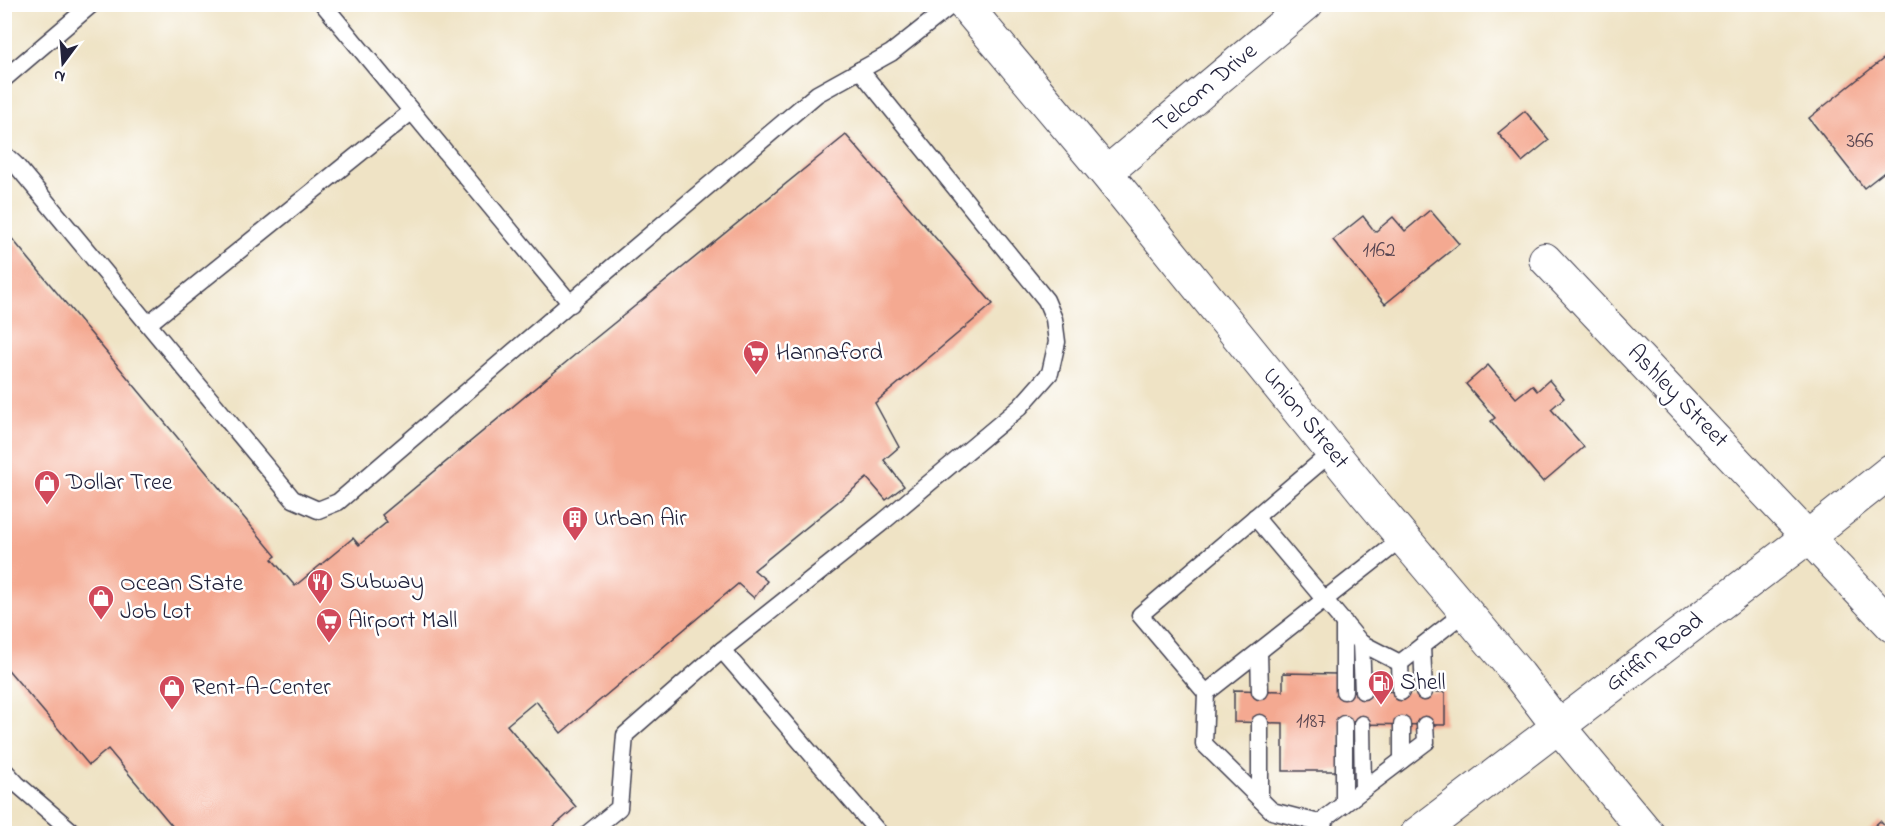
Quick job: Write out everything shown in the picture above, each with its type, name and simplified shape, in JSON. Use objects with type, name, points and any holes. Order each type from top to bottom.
[{"type":"main road","name":"Union Street","points":[[964,4],[1106,173],[1402,538],[1466,612],[1648,834]]},
{"type":"main road","name":"Griffin Road","points":[[1417,834],[1893,470]]},
{"type":"street","name":"Telcom Drive","points":[[1106,173],[1306,4]]},
{"type":"street","name":"Ashley Street","points":[[1545,259],[1893,626]]},
{"type":"lane","points":[[4,79],[92,4]]},
{"type":"lane","points":[[323,4],[571,304]]},
{"type":"lane","points":[[4,154],[19,168],[293,499],[318,510],[338,502],[817,94],[891,52],[953,4]]},
{"type":"lane","points":[[587,834],[619,808],[625,735],[722,650],[884,521],[1011,415],[1050,373],[1057,342],[1054,320],[1046,300],[860,70]]},
{"type":"lane","points":[[148,324],[411,111]]},
{"type":"lane","points":[[1332,452],[1140,615],[1206,693],[1204,744],[1272,811],[1324,828],[1344,804],[1426,742],[1425,725]]},
{"type":"lane","points":[[1255,517],[1361,643],[1400,663]]},
{"type":"lane","points":[[1206,693],[1402,538]]},
{"type":"lane","points":[[1400,663],[1466,612]]},
{"type":"lane","points":[[1344,622],[1344,691]]},
{"type":"lane","points":[[1361,643],[1363,691]]},
{"type":"lane","points":[[1422,646],[1424,692]]},
{"type":"lane","points":[[722,650],[880,834]]},
{"type":"lane","points":[[1259,652],[1260,691]]},
{"type":"lane","points":[[1400,663],[1401,692]]},
{"type":"lane","points":[[1260,723],[1260,799]]},
{"type":"lane","points":[[1344,724],[1344,804]]},
{"type":"lane","points":[[1362,724],[1364,789]]},
{"type":"lane","points":[[1402,724],[1402,760]]},
{"type":"lane","points":[[4,770],[16,784],[75,834]]},
{"type":"building","points":[[1892,52],[1892,166],[1864,188],[1809,118]]},
{"type":"building","points":[[1525,111],[1549,140],[1522,162],[1498,133]]},
{"type":"building","points":[[846,135],[993,304],[875,403],[899,447],[884,460],[904,486],[886,500],[867,478],[754,570],[767,581],[754,598],[738,584],[561,733],[536,701],[507,725],[576,807],[545,834],[179,834],[108,749],[89,765],[4,665],[4,229],[276,556],[272,559],[295,586],[353,538],[359,545],[387,522],[382,515]]},
{"type":"building","points":[[1430,210],[1459,244],[1385,304],[1333,240],[1363,216],[1375,232],[1393,217],[1405,231]]},
{"type":"building","points":[[1488,365],[1516,398],[1532,385],[1537,391],[1549,380],[1564,398],[1551,409],[1584,447],[1543,482],[1491,421],[1495,418],[1466,384]]},
{"type":"building","points":[[1283,673],[1338,674],[1339,691],[1445,692],[1445,725],[1340,724],[1341,771],[1283,771],[1283,723],[1234,722],[1234,690],[1283,691]]},
{"type":"building","points":[[1880,821],[1892,834],[1865,834]]},
{"type":"place","name":"Hannaford","points":[[756,376]]},
{"type":"place","name":"Dollar Tree","points":[[47,506]]},
{"type":"place","name":"Urban Air","points":[[575,542]]},
{"type":"place","name":"Subway","points":[[320,605]]},
{"type":"place","name":"Ocean State Job Lot","points":[[101,621]]},
{"type":"place","name":"Airport Mall","points":[[329,644]]},
{"type":"place","name":"Shell","points":[[1381,706]]},
{"type":"place","name":"Rent-A-Center","points":[[172,711]]}]
